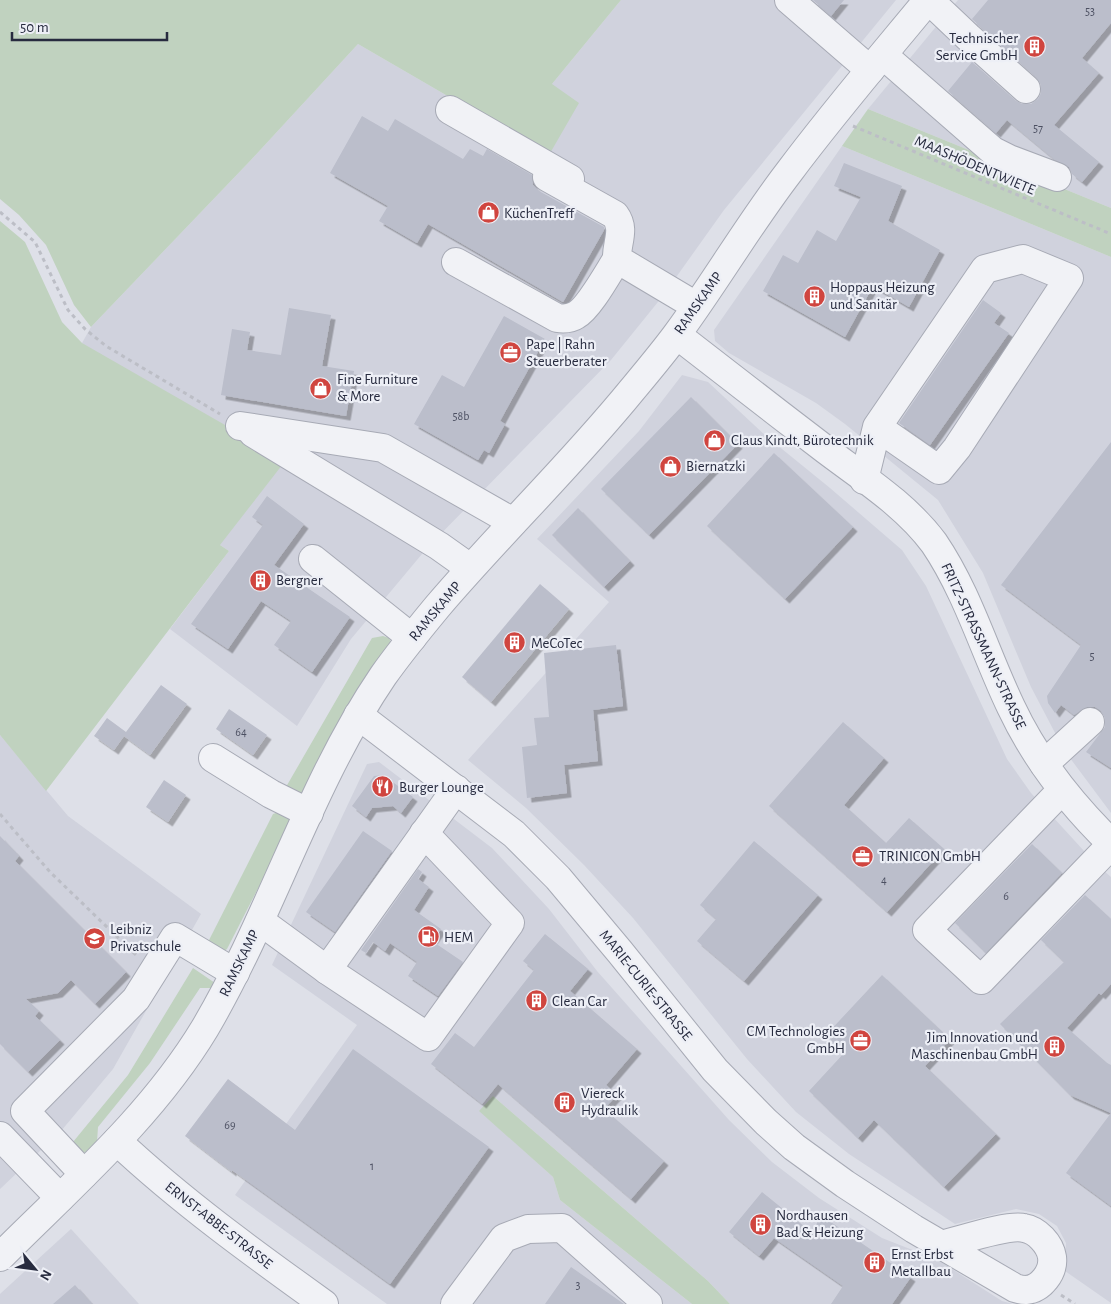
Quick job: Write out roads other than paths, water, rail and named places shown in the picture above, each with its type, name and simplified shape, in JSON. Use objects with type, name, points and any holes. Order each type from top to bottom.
[{"type":"street","points":[[789,0],[877,62],[993,151],[1057,177]]},
{"type":"street","points":[[929,0],[1026,89]]},
{"type":"street","name":"RAMSKAMP","points":[[0,1257],[117,1141],[164,1087],[202,1032],[260,921],[309,813],[358,715],[384,674],[470,568],[630,393],[677,334],[787,174],[831,117],[929,0]]},
{"type":"street","points":[[450,110],[592,192],[606,210]]},
{"type":"street","points":[[456,262],[557,318],[567,319],[578,314],[594,295],[617,260],[616,249],[620,236],[620,222],[606,210],[547,177]]},
{"type":"street","points":[[864,480],[877,427],[985,269],[1022,259],[1069,278],[957,448],[939,470],[877,427]]},
{"type":"street","points":[[617,260],[696,306]]},
{"type":"street","name":"FRITZ-STRASSMANN-STRASSE","points":[[677,334],[897,504],[933,543],[958,585],[1012,708],[1044,764],[1062,790],[1110,841]]},
{"type":"street","points":[[470,568],[439,546],[240,426],[383,448],[513,522]]},
{"type":"street","points":[[313,559],[412,638]]},
{"type":"street","name":"MARIE-CURIE-STRASSE","points":[[358,715],[514,834],[558,878],[715,1070],[766,1122],[794,1147],[845,1184],[941,1245]]},
{"type":"street","points":[[1044,764],[1090,722]]},
{"type":"street","points":[[213,758],[271,794],[309,813]]},
{"type":"street","points":[[327,970],[456,789]]},
{"type":"street","points":[[1062,790],[927,930],[981,980],[1110,841]]},
{"type":"street","points":[[260,921],[327,970],[428,1037],[510,923],[424,833]]},
{"type":"street","points":[[978,992],[1110,841]]},
{"type":"street","points":[[84,1174],[25,1111],[136,999],[175,937],[234,973]]},
{"type":"street","points":[[1,1140],[60,1198]]},
{"type":"street","name":"ERNST-ABBE-STRASSE","points":[[117,1141],[188,1201],[264,1261],[324,1304]]},
{"type":"street","points":[[455,1304],[504,1238],[528,1229],[562,1228],[648,1304]]},
{"type":"place","name":"Technischer Service GmbH","points":[[1034,47]]},
{"type":"place","name":"KüchenTreff","points":[[488,213]]},
{"type":"place","name":"Hoppaus Heizung und Sanitär","points":[[814,296]]},
{"type":"place","name":"Pape | Rahn Steuerberater","points":[[510,353]]},
{"type":"place","name":"Fine Furniture & More","points":[[321,388]]},
{"type":"place","name":"Claus Kindt, Bürotechnik","points":[[715,440]]},
{"type":"place","name":"Biernatzki","points":[[670,466]]},
{"type":"place","name":"Bergner","points":[[260,580]]},
{"type":"place","name":"MeCoTec","points":[[515,643]]},
{"type":"place","name":"Burger Lounge","points":[[383,787]]},
{"type":"place","name":"TRINICON GmbH","points":[[863,856]]},
{"type":"place","name":"HEM","points":[[428,937]]},
{"type":"place","name":"Leibniz Privatschule","points":[[94,938]]},
{"type":"place","name":"Clean Car","points":[[536,1001]]},
{"type":"place","name":"CM Technologies GmbH","points":[[861,1040]]},
{"type":"place","name":"Jim Innovation und Maschinenbau GmbH","points":[[1054,1046]]},
{"type":"place","name":"Viereck Hydraulik","points":[[565,1102]]},
{"type":"place","name":"Nordhausen Bad & Heizung","points":[[760,1224]]},
{"type":"place","name":"Ernst Erbst Metallbau","points":[[875,1263]]}]
